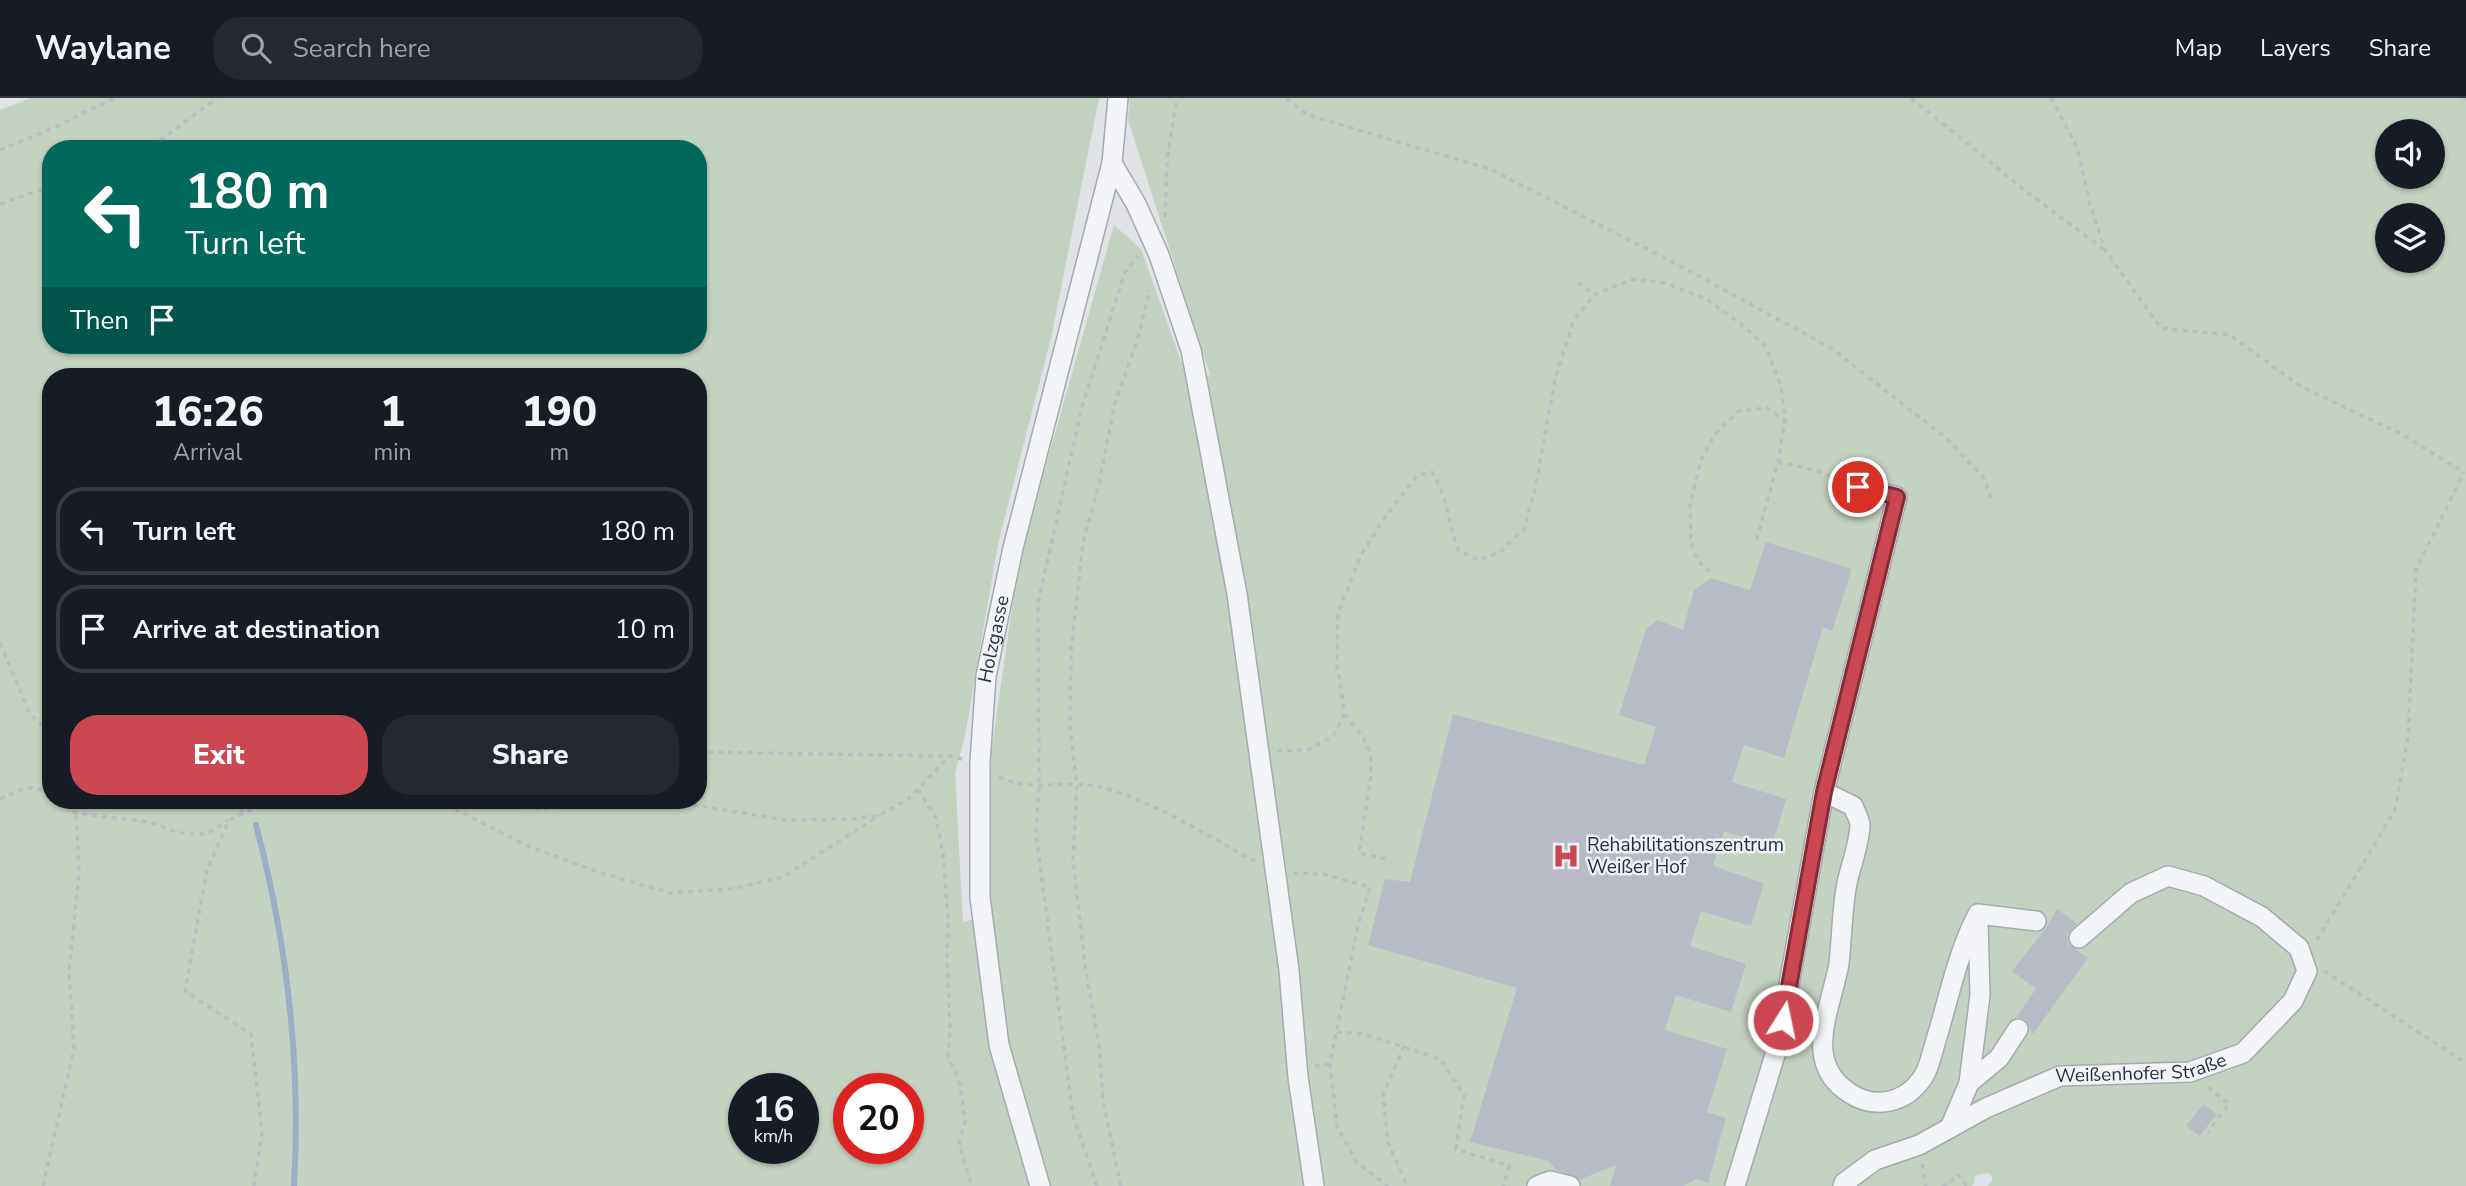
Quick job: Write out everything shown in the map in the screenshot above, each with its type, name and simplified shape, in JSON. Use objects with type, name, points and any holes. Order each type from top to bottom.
[{"type":"street","name":"Holzgasse","points":[[1040,1186],[999,1045],[980,897],[979,762],[986,676],[1013,548],[1112,163],[1118,98]]},
{"type":"street","points":[[1112,163],[1136,204],[1155,247],[1191,350],[1237,594],[1289,970],[1303,1117],[1314,1186]]},
{"type":"street","points":[[1735,1186],[1778,1045],[1824,792],[1897,497],[1858,487]]},
{"type":"street","points":[[1824,792],[1853,806],[1860,824],[1847,885],[1838,965],[1823,1023],[1823,1056],[1836,1082],[1851,1094],[1869,1103],[1891,1102],[1908,1095],[1923,1079],[1964,941],[1978,914]]},
{"type":"street","points":[[2079,938],[2131,893],[2168,876],[2203,886],[2262,917],[2299,948],[2304,960]]},
{"type":"street","points":[[1978,914],[2036,920]]},
{"type":"street","points":[[1950,1128],[1969,1083],[1980,995],[1978,914]]},
{"type":"street","name":"Weißenhofer Straße","points":[[1843,1186],[1875,1160],[1919,1145],[1986,1108],[2060,1076],[2190,1072],[2243,1053],[2293,1001],[2307,971],[2304,960]]},
{"type":"street","points":[[1969,1083],[1999,1058],[2018,1029]]},
{"type":"street","points":[[1537,1186],[1550,1181],[1570,1186]]},
{"type":"path","points":[[0,150],[114,98]]},
{"type":"path","points":[[161,140],[217,98]]},
{"type":"path","points":[[1165,220],[1167,160],[1177,98]]},
{"type":"path","points":[[1286,98],[1308,115],[1490,169],[1684,268],[1831,348],[1945,437],[1984,478],[1993,503]]},
{"type":"path","points":[[1911,98],[2027,192],[2105,250]]},
{"type":"path","points":[[2050,98],[2077,147],[2090,204],[2105,250],[2161,328],[2230,335],[2300,386],[2401,434],[2465,472],[2416,570],[2408,737],[2395,810],[2304,960],[2466,1063]]},
{"type":"path","points":[[0,204],[42,189]]},
{"type":"path","points":[[1121,1186],[1103,1102],[1099,1043],[1086,972],[1073,862],[1077,785],[1070,728],[1071,652],[1083,542],[1115,403],[1137,341],[1155,247]]},
{"type":"path","points":[[1097,1186],[1073,1116],[1036,834],[1039,786],[1038,603],[1086,394],[1125,271],[1155,247]]},
{"type":"path","points":[[1390,860],[1359,853],[1371,775],[1371,755],[1364,739],[1345,714],[1337,665],[1338,613],[1361,555],[1385,517],[1417,476],[1432,472],[1440,484],[1447,505],[1451,532],[1459,551],[1478,560],[1500,552],[1524,529],[1536,485],[1555,379],[1574,320],[1594,295],[1633,279],[1665,283],[1706,299],[1740,323],[1766,347],[1781,386],[1785,420],[1756,542]]},
{"type":"path","points":[[1578,282],[1594,295]]},
{"type":"path","points":[[1710,572],[1697,561],[1691,543],[1690,505],[1701,460],[1715,434],[1739,411],[1767,408],[1785,420]]},
{"type":"path","points":[[1777,462],[1815,470],[1858,487]]},
{"type":"path","points":[[0,643],[30,714],[42,725]]},
{"type":"path","points":[[1257,751],[1308,750],[1333,736],[1345,714]]},
{"type":"path","points":[[456,809],[523,844],[598,872],[670,893],[731,889],[783,877],[908,799],[950,756],[707,752]]},
{"type":"path","points":[[979,762],[1001,778],[1020,785],[1099,787],[1151,807],[1275,872],[1323,874],[1370,887],[1358,925],[1330,1064],[1336,1126],[1357,1163],[1388,1186]]},
{"type":"path","points":[[0,799],[26,787],[42,789]]},
{"type":"path","points":[[918,789],[936,818],[943,854],[948,918],[948,1056],[960,1084],[965,1121],[959,1144],[972,1186]]},
{"type":"path","points":[[707,807],[786,820],[853,820],[880,815]]},
{"type":"path","points":[[70,809],[76,813],[150,822],[179,833],[207,834],[245,809]]},
{"type":"path","points":[[43,1186],[74,1049],[69,972],[79,873],[76,813]]},
{"type":"path","points":[[229,820],[207,870],[185,991],[251,1034],[262,1133],[254,1186]]},
{"type":"path","points":[[1336,1032],[1364,1034],[1440,1059],[1464,1095],[1456,1149],[1509,1166],[1503,1186]]},
{"type":"path","points":[[1404,1046],[1383,1095],[1388,1142],[1407,1186]]},
{"type":"path","points":[[2190,1072],[2229,1104],[2208,1132]]},
{"type":"path","points":[[1942,1186],[1950,1183],[1957,1174],[1967,1185]]},
{"type":"green space","points":[[31,98],[1099,98],[1051,338],[998,544],[965,736],[955,773],[963,922],[992,915],[986,788],[1014,595],[1031,518],[1114,225],[1141,249],[1187,378],[1210,375],[1128,120],[1130,98],[2466,98],[2466,1186],[1988,1186],[1993,1179],[1990,1174],[1984,1173],[1975,1176],[1972,1186],[0,1186],[0,110]]},
{"type":"building","name":"Rehabilitationszentrum Weißer Hof","points":[[1766,542],[1852,569],[1832,631],[1823,627],[1784,758],[1744,745],[1732,782],[1786,799],[1772,846],[1724,831],[1713,866],[1764,883],[1751,926],[1701,911],[1690,946],[1746,964],[1731,1012],[1676,995],[1665,1030],[1727,1049],[1707,1112],[1726,1118],[1708,1183],[1696,1179],[1684,1186],[1610,1186],[1616,1165],[1581,1179],[1556,1170],[1549,1161],[1470,1142],[1517,988],[1368,945],[1385,879],[1410,882],[1453,714],[1644,765],[1656,727],[1619,715],[1646,629],[1658,620],[1683,630],[1694,590],[1711,578],[1750,590]]},
{"type":"building","points":[[2057,909],[2077,923],[2068,933],[2067,943],[2088,958],[2033,1034],[2025,1019],[2016,1017],[2036,989],[2012,971],[2046,928]]},
{"type":"building","points":[[2203,1104],[2217,1114],[2200,1136],[2186,1126]]},
{"type":"waterway","points":[[256,825],[276,914],[289,1004],[295,1095],[294,1186]]},
{"type":"place","name":"Rehabilitationszentrum Weißer Hof","points":[[1566,856]]},
{"type":"route","points":[[1783,1020],[1824,792],[1897,497],[1858,487]]}]
